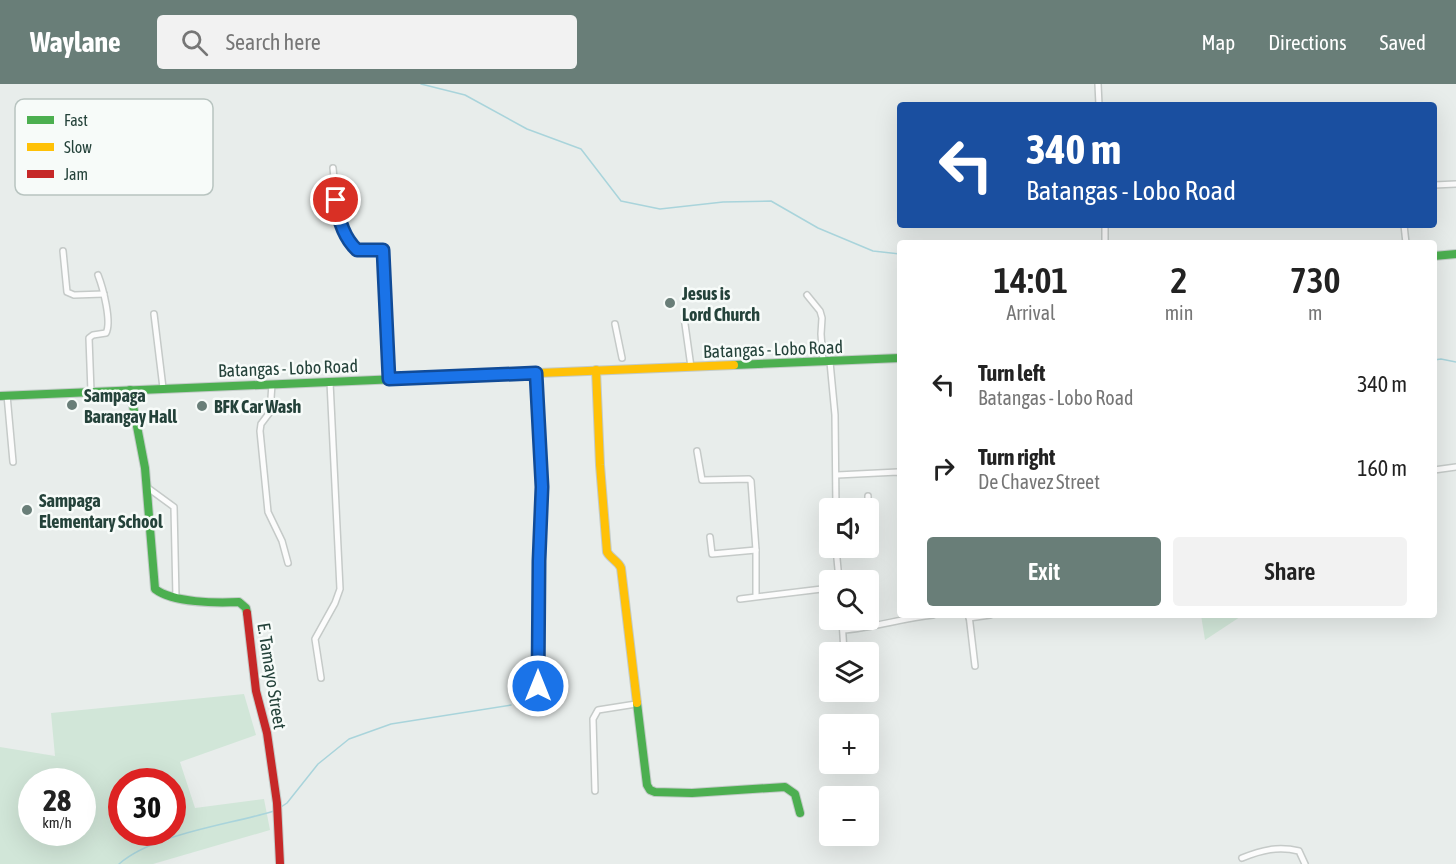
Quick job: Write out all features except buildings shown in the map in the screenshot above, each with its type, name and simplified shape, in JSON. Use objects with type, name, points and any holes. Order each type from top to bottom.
[{"type":"street","points":[[1098,84],[1099,102]]},
{"type":"street","points":[[333,168],[338,216],[350,244],[357,250],[383,250],[389,379]]},
{"type":"street","points":[[1437,185],[1456,184]]},
{"type":"street","points":[[63,251],[67,292],[74,296],[104,294]]},
{"type":"street","points":[[1437,256],[1456,254]]},
{"type":"street","points":[[91,392],[89,338],[106,333],[108,327],[104,294],[98,275]]},
{"type":"street","points":[[807,295],[820,311],[822,318],[821,334],[835,415],[837,498]]},
{"type":"street","points":[[154,314],[163,388]]},
{"type":"street","points":[[684,317],[690,367]]},
{"type":"street","points":[[615,324],[622,363]]},
{"type":"street","name":"Batangas - Lobo Road","points":[[3,395],[596,370],[622,363],[690,367],[897,358]]},
{"type":"street","points":[[596,370],[607,552],[609,558],[619,563],[621,568],[646,785],[650,790],[692,794],[785,787],[796,794],[800,813]]},
{"type":"street","points":[[536,373],[542,487],[538,686]]},
{"type":"street","points":[[321,678],[315,639],[340,589],[330,382]]},
{"type":"street","points":[[272,384],[270,412],[261,424],[260,431],[268,512],[282,541],[288,563]]},
{"type":"street","name":"E. Tamayo Street","points":[[130,390],[148,488],[155,589],[160,593],[211,603],[239,602],[246,608],[256,691],[267,733],[279,829],[280,864]]},
{"type":"street","points":[[3,395],[13,462]]},
{"type":"street","points":[[697,451],[702,480],[749,478],[751,481],[756,550],[756,596]]},
{"type":"street","points":[[1437,470],[1456,467]]},
{"type":"street","points":[[837,475],[897,472]]},
{"type":"street","points":[[148,488],[174,507],[176,597]]},
{"type":"street","points":[[710,537],[712,554],[756,550]]},
{"type":"street","points":[[740,599],[819,589]]},
{"type":"street","points":[[879,626],[910,618]]},
{"type":"street","points":[[969,618],[975,666]]},
{"type":"street","points":[[843,630],[844,642]]},
{"type":"street","points":[[595,791],[593,719],[595,714],[598,710],[636,704]]},
{"type":"street","points":[[1242,858],[1263,850],[1284,849],[1299,851],[1305,864]]},
{"type":"green space","points":[[1201,618],[1238,618],[1205,640]]},
{"type":"green space","points":[[244,694],[256,735],[180,762],[182,768],[108,768],[108,846],[186,846],[186,780],[195,808],[264,799],[270,830],[153,864],[0,864],[0,747],[55,756],[51,713]]},
{"type":"waterway","points":[[421,84],[465,95],[527,129],[581,149],[621,201],[660,209],[723,202],[771,201],[818,228],[873,251],[897,254]]},
{"type":"waterway","points":[[1437,360],[1456,362]]},
{"type":"waterway","points":[[281,807],[287,803],[318,764],[349,739],[391,724],[511,705]]},
{"type":"waterway","points":[[119,864],[151,845],[171,838],[274,811]]},
{"type":"traffic: fast","points":[[1437,256],[1456,254]]},
{"type":"traffic: fast","points":[[734,365],[897,358]]},
{"type":"traffic: fast","points":[[0,396],[444,377]]},
{"type":"traffic: fast","points":[[130,390],[145,468],[155,589],[163,594],[184,600],[239,602],[246,608],[247,613]]},
{"type":"traffic: fast","points":[[637,703],[647,785],[650,790],[692,793],[785,787],[795,794],[800,813]]},
{"type":"traffic: slow","points":[[444,377],[734,365]]},
{"type":"traffic: slow","points":[[596,370],[607,552],[621,568],[637,703]]},
{"type":"traffic: jam","points":[[247,613],[256,691],[267,733],[277,803],[280,864]]},
{"type":"place","name":"Jesus is Lord Church","points":[[670,303]]},
{"type":"place","name":"Sampaga Barangay Hall","points":[[72,405]]},
{"type":"place","name":"BFK Car Wash","points":[[202,406]]},
{"type":"place","name":"Sampaga Elementary School","points":[[27,510]]},
{"type":"route","points":[[336,200],[338,216],[350,244],[357,250],[383,250],[389,379],[536,373],[542,487],[538,686]]}]
